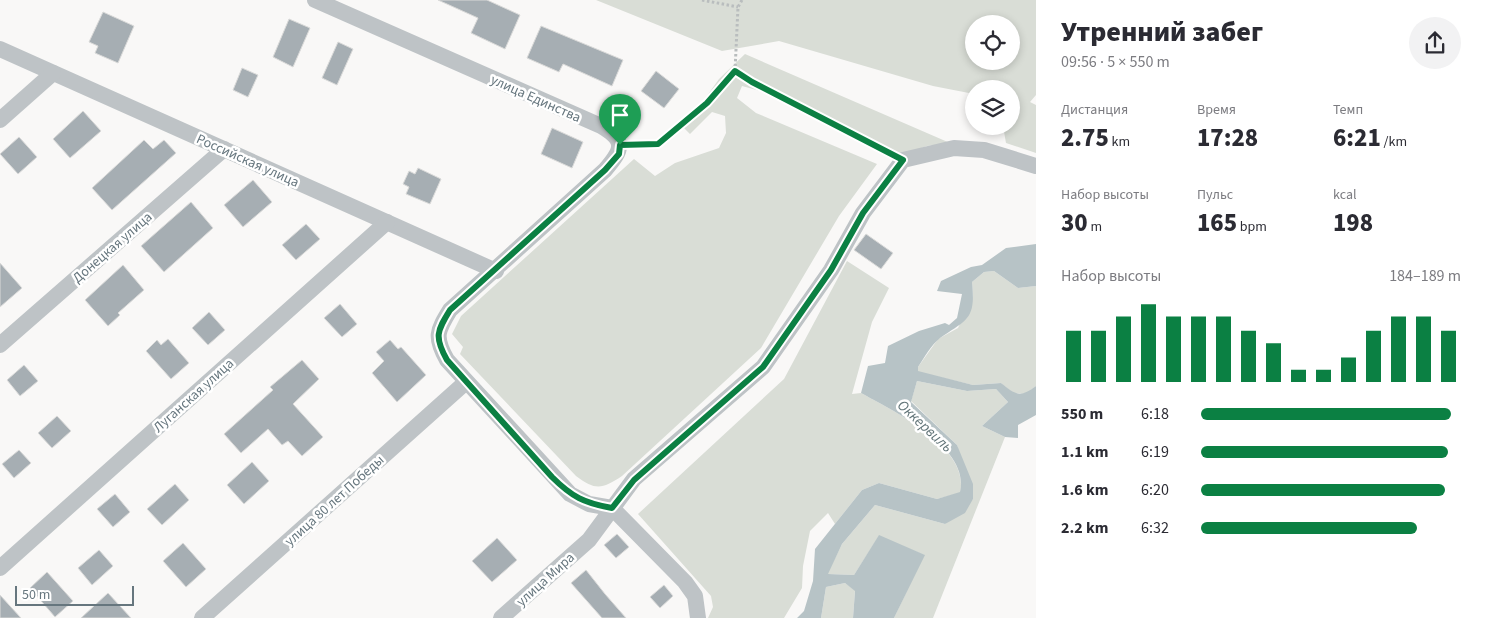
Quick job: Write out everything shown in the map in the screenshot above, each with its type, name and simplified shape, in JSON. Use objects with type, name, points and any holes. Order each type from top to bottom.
[{"type":"street","name":"улица Единства","points":[[315,0],[600,126],[616,135],[620,145]]},
{"type":"street","name":"Российская улица","points":[[0,49],[496,271]]},
{"type":"street","points":[[0,120],[53,73]]},
{"type":"street","points":[[620,145],[619,154],[605,170],[496,271],[450,310],[438,329],[439,346],[447,360],[466,382],[570,494],[589,504],[612,508],[685,582],[695,596],[698,618]]},
{"type":"street","points":[[903,160],[954,148],[984,150],[1036,166]]},
{"type":"street","name":"Донецкая улица","points":[[0,345],[224,149]]},
{"type":"street","name":"улица Мира","points":[[501,618],[589,540],[634,480],[763,367],[831,270],[863,213],[903,160]]},
{"type":"street","name":"Луганская улица","points":[[0,568],[387,222]]},
{"type":"street","name":"улица 80 лет Победы","points":[[202,618],[466,382]]},
{"type":"path","points":[[702,0],[738,7]]},
{"type":"path","points":[[620,145],[658,144],[707,103],[735,71],[738,7],[742,0]]},
{"type":"path","points":[[735,71],[752,82],[903,160]]},
{"type":"shaded area","points":[[596,0],[1036,0],[1036,95],[1030,102],[1036,105],[1036,153],[1006,143],[1005,135],[1020,135],[1020,80],[965,80],[965,92],[933,86],[779,41],[722,51]]},
{"type":"shaded area","points":[[745,54],[950,143],[927,146],[894,158],[760,91],[742,86],[737,98],[756,113],[877,164],[839,216],[761,348],[622,476],[604,486],[594,486],[576,476],[460,354],[463,347],[452,334],[461,316],[634,159],[655,176],[675,163],[719,148],[726,133],[725,116],[712,112],[690,134],[684,128],[719,79]]},
{"type":"shaded area","points":[[847,261],[889,288],[872,322],[852,394],[861,393],[892,410],[909,420],[942,446],[954,460],[960,476],[960,493],[937,499],[879,483],[862,490],[835,524],[828,513],[810,531],[803,566],[802,588],[784,618],[708,618],[713,607],[711,596],[638,514],[784,379]]},
{"type":"shaded area","points":[[994,271],[1018,288],[1036,286],[1036,386],[1026,394],[1013,393],[1001,383],[973,385],[918,372],[918,367],[938,339],[958,328],[973,296],[972,282],[984,272]]},
{"type":"shaded area","points":[[917,381],[967,391],[996,389],[1008,402],[982,426],[1005,437],[933,618],[894,618],[924,555],[879,536],[854,575],[827,574],[842,544],[875,505],[945,524],[973,499],[957,445],[911,401]]},
{"type":"shaded area","points":[[845,583],[855,590],[853,618],[821,618],[826,587]]},
{"type":"water","name":"Оккервиль","points":[[1036,244],[1036,286],[1018,288],[994,271],[984,272],[972,282],[972,304],[968,317],[934,344],[918,367],[918,371],[973,385],[1001,383],[1018,394],[1036,386],[1036,415],[1018,425],[1018,438],[1005,437],[982,426],[1008,402],[996,389],[967,391],[917,381],[911,402],[957,445],[973,484],[973,499],[965,513],[945,524],[875,505],[842,544],[828,574],[854,575],[879,535],[925,555],[894,618],[853,618],[855,591],[845,583],[826,587],[821,618],[797,618],[804,611],[813,581],[815,549],[862,490],[879,483],[937,499],[960,492],[960,476],[954,460],[942,446],[927,432],[909,420],[861,393],[868,366],[885,363],[888,346],[919,331],[945,323],[949,325],[957,318],[962,294],[937,291],[941,281],[971,267],[982,265],[1006,248]]},
{"type":"building","points":[[438,0],[487,0],[520,15],[505,49],[471,33],[478,18]]},
{"type":"building","points":[[103,12],[134,26],[118,63],[95,53],[98,46],[89,42]]},
{"type":"building","points":[[289,19],[310,28],[293,67],[273,57]]},
{"type":"building","points":[[541,26],[623,60],[612,86],[563,64],[559,72],[527,58]]},
{"type":"building","points":[[338,42],[353,49],[337,85],[322,78]]},
{"type":"building","points":[[242,68],[258,75],[248,97],[233,90]]},
{"type":"building","points":[[656,71],[679,89],[664,108],[641,91]]},
{"type":"building","points":[[83,111],[101,131],[70,158],[53,139]]},
{"type":"building","points":[[552,128],[583,142],[572,168],[541,154]]},
{"type":"building","points":[[19,137],[37,157],[18,174],[0,154]]},
{"type":"building","points":[[144,140],[153,149],[164,140],[176,153],[112,210],[92,188]]},
{"type":"building","points":[[418,168],[441,179],[430,204],[406,194],[409,187],[403,184],[409,171],[415,174]]},
{"type":"building","points":[[253,180],[272,202],[243,227],[224,205]]},
{"type":"building","points":[[191,202],[213,228],[164,272],[141,246]]},
{"type":"building","points":[[306,224],[320,239],[296,260],[282,245]]},
{"type":"building","points":[[866,234],[893,253],[881,269],[854,250]]},
{"type":"building","points":[[0,263],[22,288],[0,307]]},
{"type":"building","points":[[123,265],[144,290],[118,313],[120,315],[108,326],[85,300]]},
{"type":"building","points":[[340,304],[357,324],[342,337],[324,318]]},
{"type":"building","points":[[209,312],[225,330],[208,345],[192,328]]},
{"type":"building","points":[[168,339],[189,363],[171,379],[146,351],[157,340],[161,345]]},
{"type":"building","points":[[390,340],[398,349],[401,347],[426,375],[397,402],[372,373],[384,361],[376,352]]},
{"type":"building","points":[[302,360],[319,379],[293,404],[323,437],[302,456],[288,441],[282,445],[268,429],[241,453],[224,434],[273,390],[270,387]]},
{"type":"building","points":[[24,365],[38,381],[20,396],[7,380]]},
{"type":"building","points":[[57,416],[71,431],[52,448],[38,433]]},
{"type":"building","points":[[19,450],[31,463],[14,478],[2,464]]},
{"type":"building","points":[[252,462],[269,481],[244,504],[227,485]]},
{"type":"building","points":[[175,484],[189,500],[162,525],[147,509]]},
{"type":"building","points":[[115,494],[130,512],[113,527],[97,509]]},
{"type":"building","points":[[617,534],[629,547],[616,558],[604,545]]},
{"type":"building","points":[[497,538],[517,560],[492,582],[472,561]]},
{"type":"building","points":[[183,543],[206,569],[186,587],[163,561]]},
{"type":"building","points":[[99,550],[113,566],[92,585],[78,568]]},
{"type":"building","points":[[586,570],[626,618],[602,618],[571,583]]},
{"type":"building","points":[[47,572],[73,601],[55,617],[30,588]]},
{"type":"building","points":[[664,585],[673,596],[660,608],[650,597]]},
{"type":"building","points":[[108,593],[131,618],[81,618]]},
{"type":"building","points":[[0,595],[21,618],[0,618]]},
{"type":"route","points":[[735,71],[752,82],[903,160],[863,213],[831,270],[763,367],[634,480],[612,508],[589,504],[570,494],[552,477],[447,360],[439,346],[438,329],[450,310],[496,271],[605,170],[619,154],[620,145],[658,144],[707,103],[735,71]]}]
